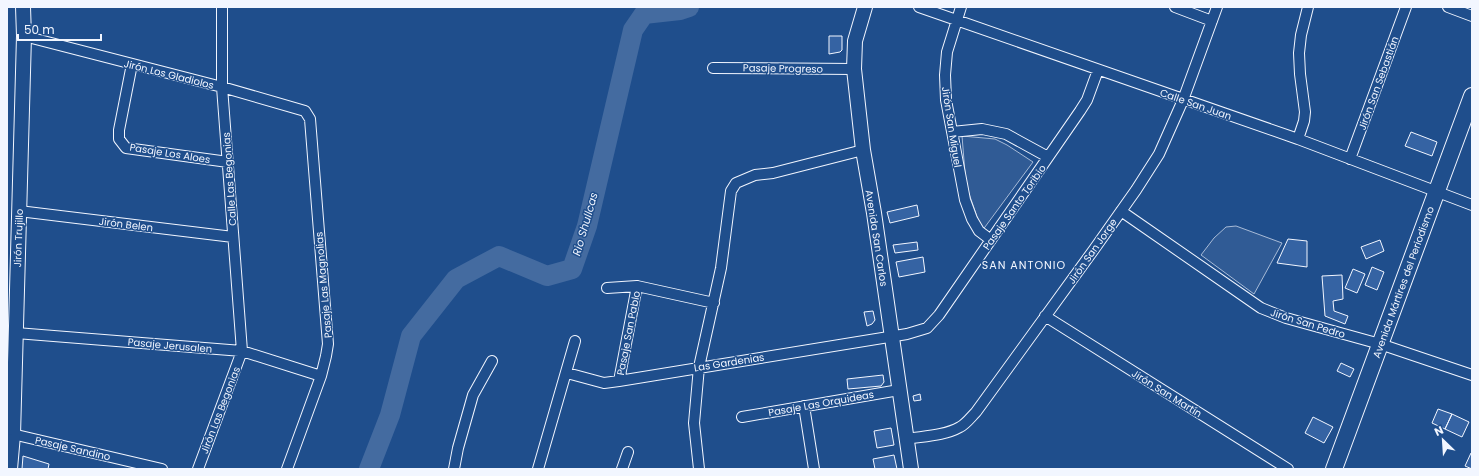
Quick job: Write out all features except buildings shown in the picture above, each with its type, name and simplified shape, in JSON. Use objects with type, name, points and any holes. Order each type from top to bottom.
[{"type":"main road","name":"Jirón Trujillo","points":[[10,469],[10,434],[16,333],[24,36],[23,7]]},
{"type":"main road","name":"Avenida San Carlos","points":[[865,7],[855,41],[854,69],[863,150],[874,213],[911,469]]},
{"type":"main road","name":"Avenida Mártires del Periodismo","points":[[1334,469],[1472,96]]},
{"type":"street","name":"Calle Las Begonias","points":[[222,7],[222,87],[242,351]]},
{"type":"street","name":"Calle San Juan","points":[[919,7],[1298,139],[1472,205]]},
{"type":"street","name":"Jirón San Miguel","points":[[961,7],[947,52],[945,75],[946,100],[965,200],[972,218],[979,230],[991,240]]},
{"type":"street","points":[[1175,7],[1212,21]]},
{"type":"street","name":"Jirón San Jorge","points":[[906,439],[949,432],[961,427],[976,412],[1046,316],[1121,211],[1159,154],[1183,100],[1216,7]]},
{"type":"street","points":[[1298,139],[1304,121],[1305,112],[1299,53],[1301,35],[1308,7]]},
{"type":"street","name":"Jirón San Sebastián","points":[[1350,159],[1406,7]]},
{"type":"street","points":[[1448,7],[1472,16]]},
{"type":"street","name":"Jirón Los Gladiolos","points":[[24,36],[222,87],[305,111],[310,119]]},
{"type":"street","name":"Pasaje Los Aloes","points":[[132,64],[119,130],[119,139],[126,148],[228,162]]},
{"type":"street","name":"Pasaje Progreso","points":[[713,68],[854,69]]},
{"type":"street","name":"Pasaje Santo Toribio","points":[[892,336],[917,332],[927,328],[939,315],[1087,100],[1098,70]]},
{"type":"street","name":"Pasaje Las Magnolias","points":[[287,469],[321,376],[328,344],[310,119]]},
{"type":"street","points":[[952,132],[982,129],[1006,134],[1048,158]]},
{"type":"street","points":[[699,469],[694,423],[699,367],[721,268],[731,191],[736,183],[745,178],[755,175],[773,174],[863,150]]},
{"type":"street","name":"Jirón Belen","points":[[19,211],[233,237]]},
{"type":"street","name":"Jirón San Pedro","points":[[1121,211],[1261,308],[1286,318],[1380,344],[1472,375]]},
{"type":"street","points":[[607,288],[637,286],[714,304]]},
{"type":"street","name":"Pasaje San Pablo","points":[[619,381],[637,286]]},
{"type":"street","name":"Jirón San Martín","points":[[1046,316],[1288,469]]},
{"type":"street","name":"Pasaje Jerusalen","points":[[16,333],[242,351],[321,376]]},
{"type":"street","name":"Las Gardenias","points":[[566,373],[604,383],[892,336]]},
{"type":"street","points":[[538,469],[574,341]]},
{"type":"street","name":"Jirón Las Begonias","points":[[198,469],[242,351]]},
{"type":"street","points":[[454,469],[458,448],[473,395],[492,361]]},
{"type":"street","name":"Pasaje Las Orquideas","points":[[742,417],[899,390]]},
{"type":"street","points":[[804,406],[814,469]]},
{"type":"street","name":"Pasaje Sandino","points":[[10,434],[162,469]]},
{"type":"street","points":[[622,469],[628,452]]},
{"type":"shaded area","points":[[962,136],[995,139],[1033,162],[982,231],[966,185]]},
{"type":"shaded area","points":[[1236,226],[1282,243],[1254,294],[1201,255],[1214,238],[1226,227]]},
{"type":"waterway","name":"Rio Shullcas","points":[[369,469],[390,415],[411,336],[456,279],[499,256],[547,276],[572,269],[587,226],[633,30],[644,14],[680,10],[689,7]]},
{"type":"district","name":"SAN ANTONIO","points":[[1024,265]]}]
